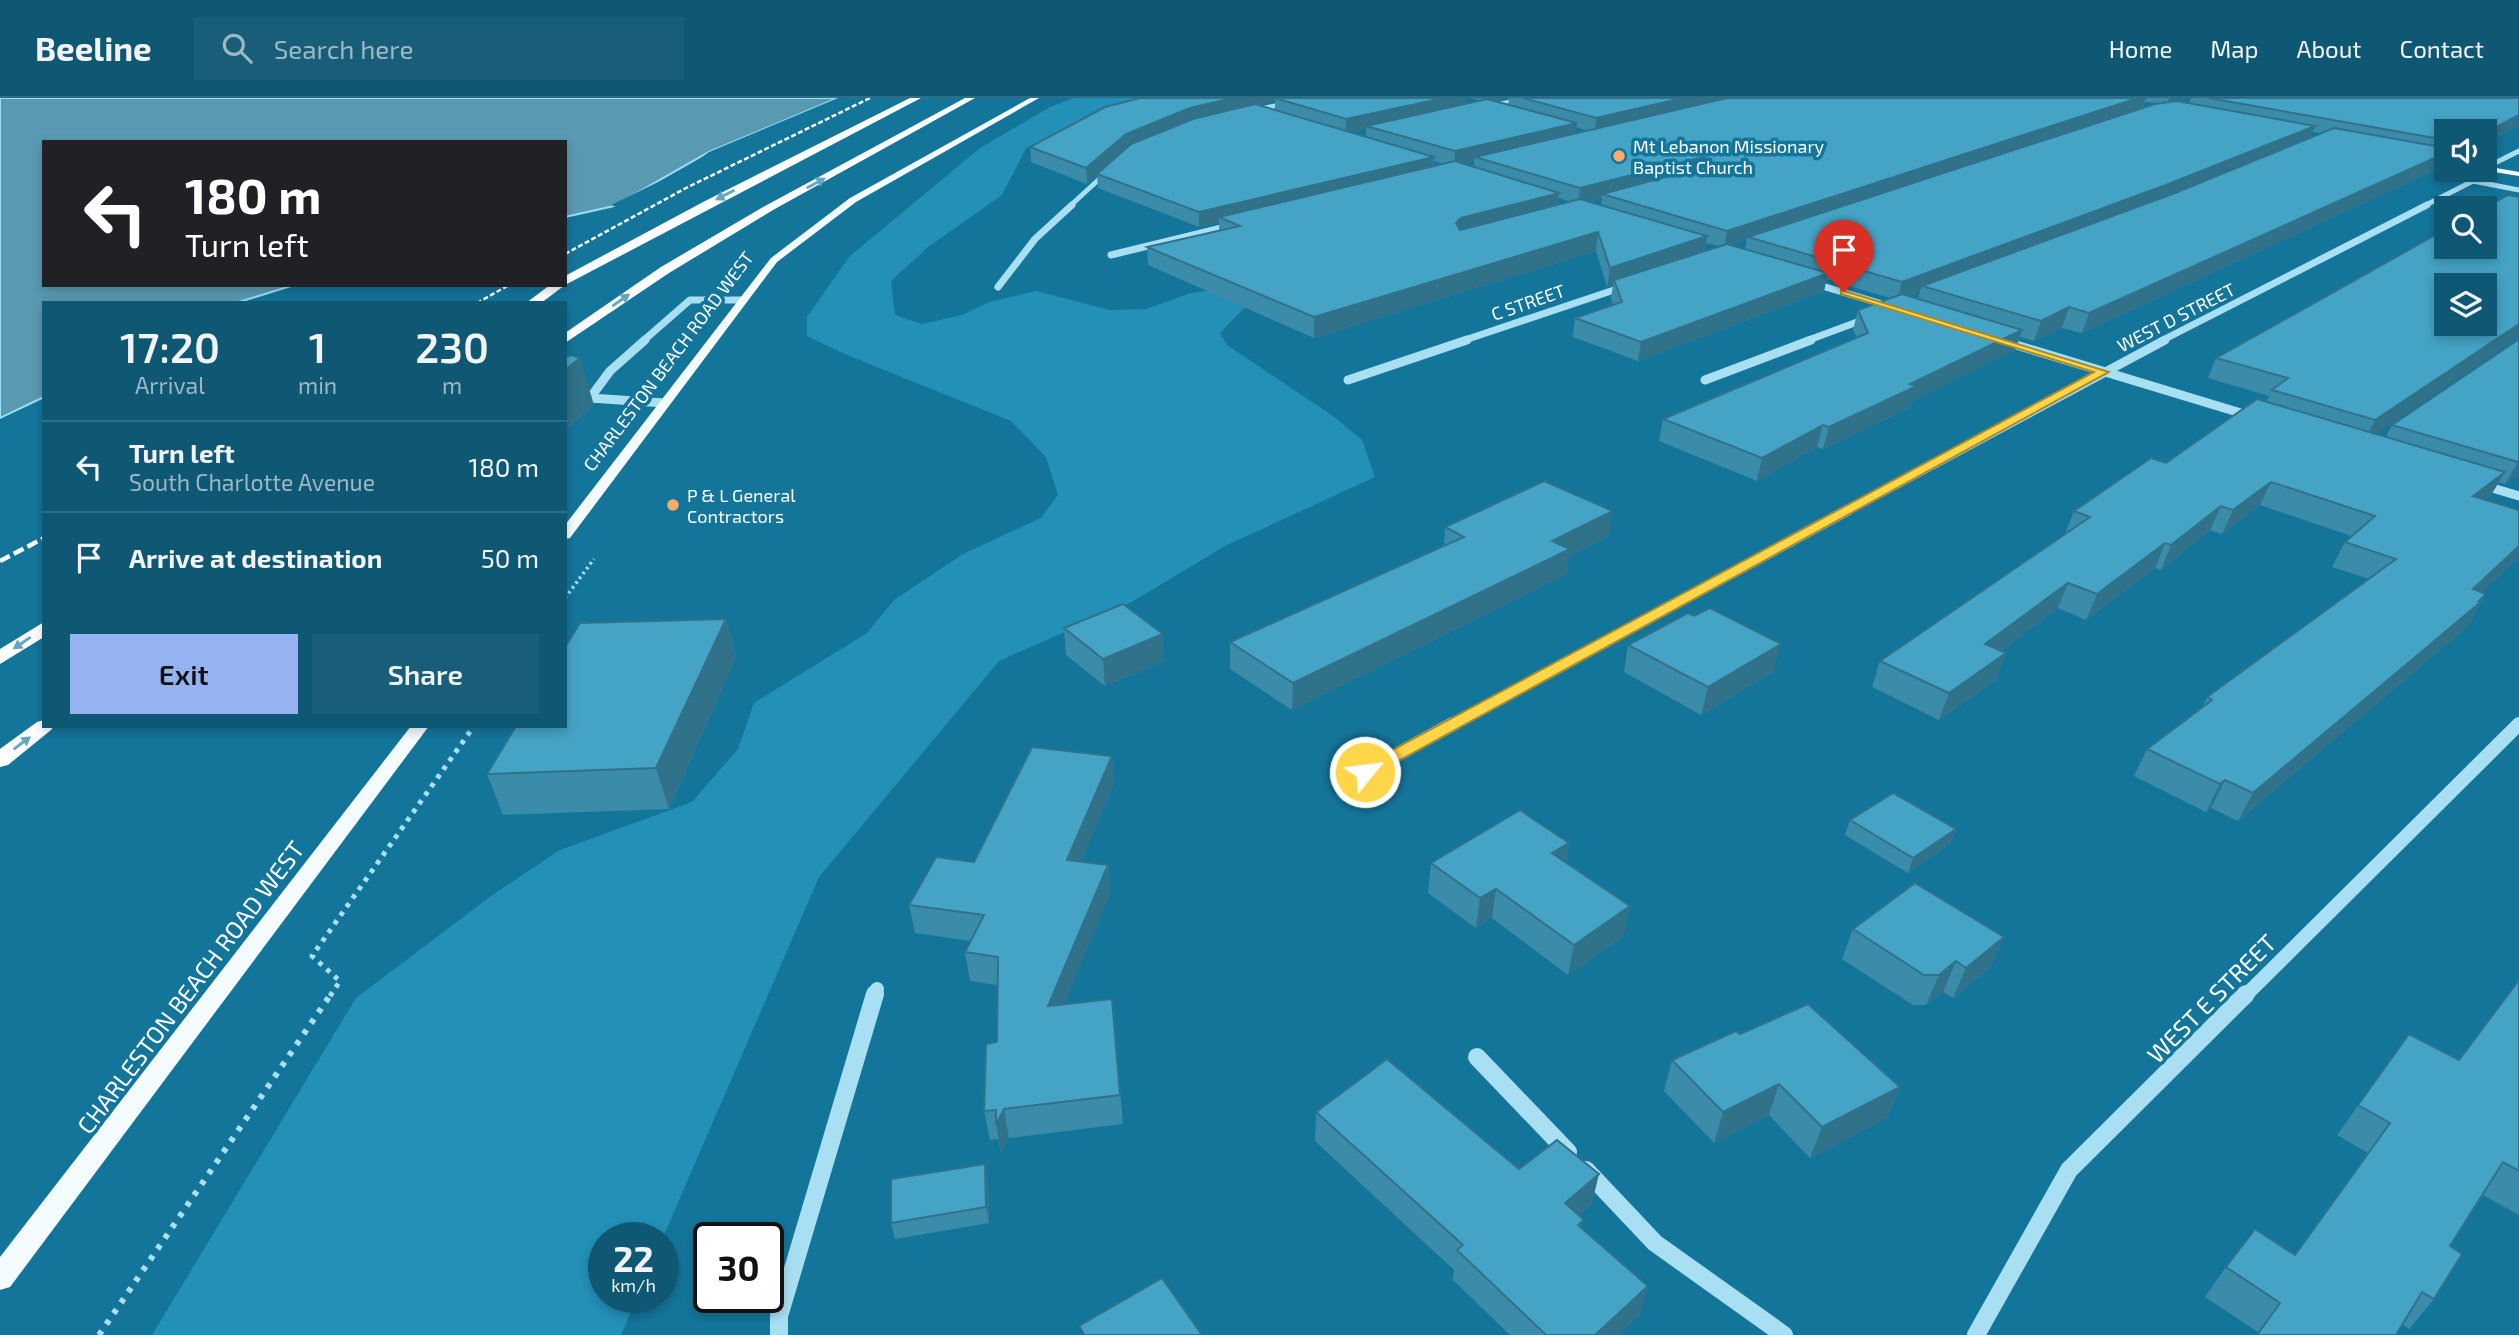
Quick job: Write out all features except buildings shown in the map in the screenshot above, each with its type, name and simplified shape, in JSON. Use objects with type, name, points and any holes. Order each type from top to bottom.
[{"type":"highway","points":[[567,280],[697,209],[918,98]]},
{"type":"highway","points":[[567,338],[665,270],[769,208],[971,98]]},
{"type":"highway","points":[[535,301],[556,287]]},
{"type":"highway","points":[[0,658],[42,629]]},
{"type":"highway","points":[[0,760],[42,728]]},
{"type":"main road","name":"CHARLESTON BEACH ROAD WEST","points":[[567,532],[774,260],[853,200],[913,163],[1035,98]]},
{"type":"main road","points":[[2497,170],[2519,174]]},
{"type":"main road","name":"CHARLESTON BEACH ROAD WEST","points":[[0,1278],[418,728]]},
{"type":"street","points":[[1241,114],[1310,98]]},
{"type":"street","points":[[1486,108],[1528,98]]},
{"type":"street","points":[[1475,105],[1499,111]]},
{"type":"street","points":[[1253,111],[1276,117]]},
{"type":"street","name":"WEST D STREET","points":[[2497,162],[2519,151]]},
{"type":"street","points":[[998,287],[1035,239],[1114,166]]},
{"type":"street","name":"WEST D STREET","points":[[1365,772],[2104,372],[2471,182]]},
{"type":"street","points":[[2478,182],[2519,190]]},
{"type":"street","points":[[1111,255],[1243,223]]},
{"type":"street","points":[[1794,277],[1894,308]]},
{"type":"street","name":"C STREET","points":[[1348,380],[1639,281]]},
{"type":"street","points":[[665,403],[590,398],[610,371],[690,300],[744,300]]},
{"type":"street","points":[[1705,380],[1894,308],[1907,307]]},
{"type":"street","points":[[1999,340],[2260,418]]},
{"type":"street","points":[[2467,481],[2519,496]]},
{"type":"street","name":"WEST E STREET","points":[[1976,1335],[2070,1170],[2519,724]]},
{"type":"street","points":[[779,1335],[779,1316],[877,989]]},
{"type":"street","points":[[1477,1057],[1655,1243],[1784,1335]]},
{"type":"path","points":[[567,595],[597,555]]},
{"type":"path","points":[[99,1335],[340,981],[312,956],[473,728]]},
{"type":"shaded area","points":[[0,98],[838,98],[709,152],[614,206],[567,217],[567,140],[42,140],[42,287],[288,287],[242,301],[42,301],[42,398],[0,418]]},
{"type":"shaded area","points":[[1074,98],[1135,98],[1026,148],[1002,195],[928,247],[891,281],[895,315],[922,324],[962,315],[989,302],[1036,291],[1110,310],[1146,309],[1191,293],[1212,290],[1253,299],[1220,333],[1227,345],[1333,416],[1362,440],[1375,477],[1225,546],[1130,603],[999,661],[819,877],[670,1222],[588,1222],[588,1313],[630,1313],[621,1335],[152,1335],[356,998],[491,896],[560,850],[692,802],[738,749],[754,703],[867,633],[894,600],[963,554],[1041,518],[1058,495],[1046,457],[1011,421],[847,355],[807,336],[807,317],[849,257],[980,148],[1050,107]]},
{"type":"pier","points":[[842,98],[765,135],[710,156],[619,208],[611,205],[689,167],[709,152]]},
{"type":"railway","points":[[567,253],[686,188],[870,98]]},
{"type":"railway","points":[[481,301],[505,287]]},
{"type":"railway","points":[[0,561],[42,539]]},
{"type":"place","name":"Mt Lebanon Missionary Baptist Church","points":[[1619,156]]},
{"type":"place","name":"P & L General Contractors","points":[[673,505]]},
{"type":"route","points":[[1365,772],[2104,372],[1844,292]]}]
